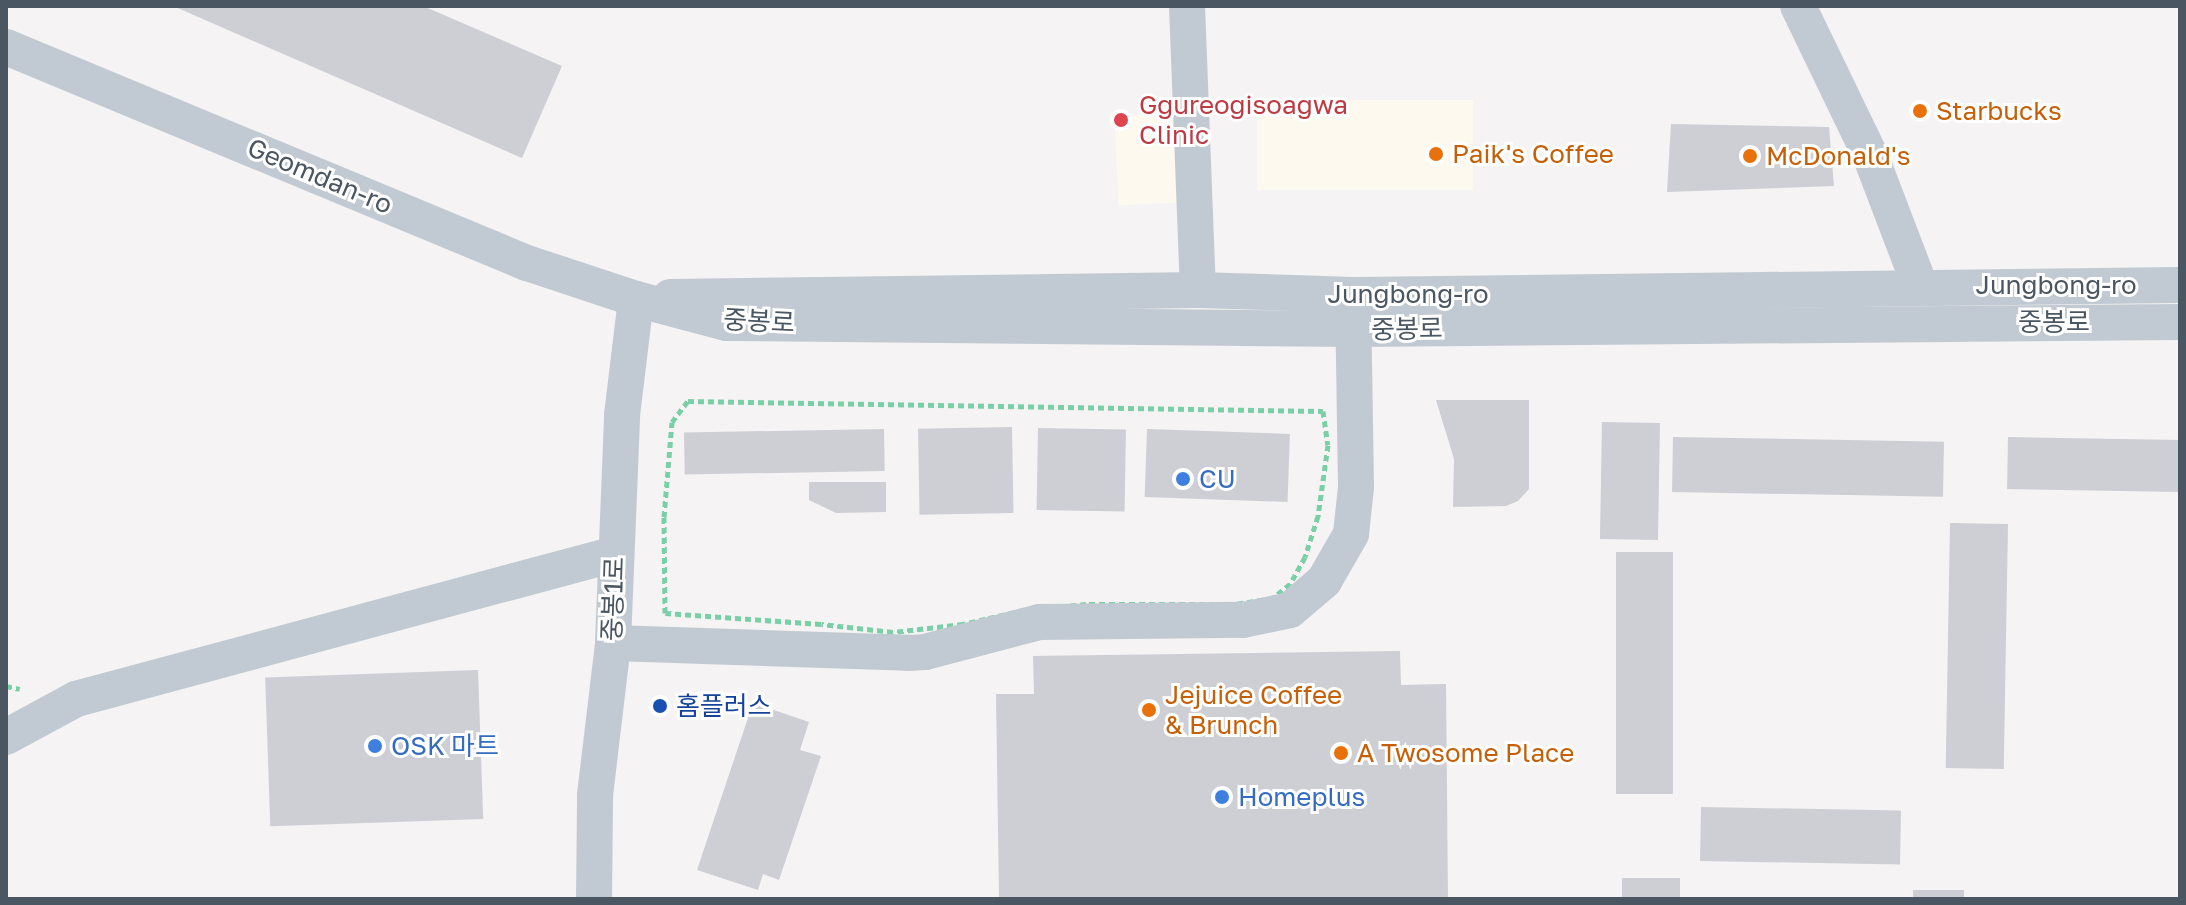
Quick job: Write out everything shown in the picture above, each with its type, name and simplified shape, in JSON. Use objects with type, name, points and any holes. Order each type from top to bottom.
[{"type":"street","points":[[1187,6],[1198,290]]},
{"type":"street","points":[[1798,6],[1870,155],[1920,286]]},
{"type":"street","name":"Geomdan-ro","points":[[6,47],[527,263],[636,299]]},
{"type":"street","name":"Jungbong-ro","points":[[636,299],[728,294],[1198,290],[1354,312],[1920,286],[2180,285]]},
{"type":"street","name":"중봉로","points":[[636,299],[726,323],[1354,312],[2180,322]]},
{"type":"street","name":"중봉1로","points":[[594,899],[595,795],[613,643],[622,415],[636,299]]},
{"type":"street","points":[[613,643],[925,652],[1039,622],[1243,620],[1290,610],[1324,581],[1351,534],[1356,487],[1354,312]]},
{"type":"street","points":[[6,737],[76,699],[615,554]]},
{"type":"path","points":[[688,401],[1323,411],[1328,445],[1318,516],[1305,557],[1290,584],[1273,598],[1235,604],[1086,604],[1024,610],[963,624],[893,632],[665,613],[664,517],[672,422],[688,401]]},
{"type":"shaded area","points":[[1257,100],[1473,100],[1473,190],[1257,190]]},
{"type":"shaded area","points":[[1181,112],[1186,202],[1119,205],[1114,116]]},
{"type":"building","points":[[173,6],[423,6],[562,66],[522,158]]},
{"type":"building","name":"McDonald's","points":[[1671,124],[1829,127],[1834,186],[1667,192]]},
{"type":"building","points":[[1436,400],[1529,400],[1529,489],[1518,501],[1506,506],[1453,507],[1454,459]]},
{"type":"building","points":[[1602,422],[1660,423],[1658,540],[1600,539]]},
{"type":"building","points":[[1012,427],[1014,513],[920,515],[918,429]]},
{"type":"building","points":[[1038,428],[1126,430],[1125,512],[1037,510]]},
{"type":"building","points":[[884,429],[885,471],[685,474],[684,432]]},
{"type":"building","points":[[1147,429],[1290,434],[1288,502],[1145,497]]},
{"type":"building","points":[[1673,437],[1944,442],[1943,497],[1672,492]]},
{"type":"building","points":[[2008,437],[2180,440],[2179,492],[2007,489]]},
{"type":"building","points":[[809,482],[886,482],[886,512],[836,513],[809,500]]},
{"type":"building","points":[[1950,523],[2008,524],[2004,769],[1946,768]]},
{"type":"building","points":[[1616,552],[1673,552],[1673,794],[1616,794]]},
{"type":"building","name":"Homeplus","points":[[1400,651],[1401,685],[1446,684],[1448,899],[999,899],[996,694],[1034,694],[1033,656]]},
{"type":"building","name":"OSK 마트","points":[[478,670],[483,819],[270,826],[265,677]]},
{"type":"building","points":[[753,703],[809,722],[800,750],[821,756],[779,880],[763,874],[758,890],[697,870]]},
{"type":"building","points":[[1701,807],[1901,810],[1900,864],[1700,861]]},
{"type":"building","points":[[1622,878],[1680,878],[1680,899],[1622,899]]},
{"type":"building","points":[[1913,890],[1964,890],[1964,899],[1913,899]]},
{"type":"place","name":"Starbucks","points":[[1920,111]]},
{"type":"place","name":"Ggureogisoagwa Clinic","points":[[1121,120]]},
{"type":"place","name":"Paik's Coffee","points":[[1436,154]]},
{"type":"place","name":"McDonald's","points":[[1750,156]]},
{"type":"place","name":"CU","points":[[1183,479]]},
{"type":"place","name":"홈플러스","points":[[660,706]]},
{"type":"place","name":"Jejuice Coffee & Brunch","points":[[1149,710]]},
{"type":"place","name":"OSK 마트","points":[[375,746]]},
{"type":"place","name":"A Twosome Place","points":[[1341,753]]},
{"type":"place","name":"Homeplus","points":[[1222,797]]}]
